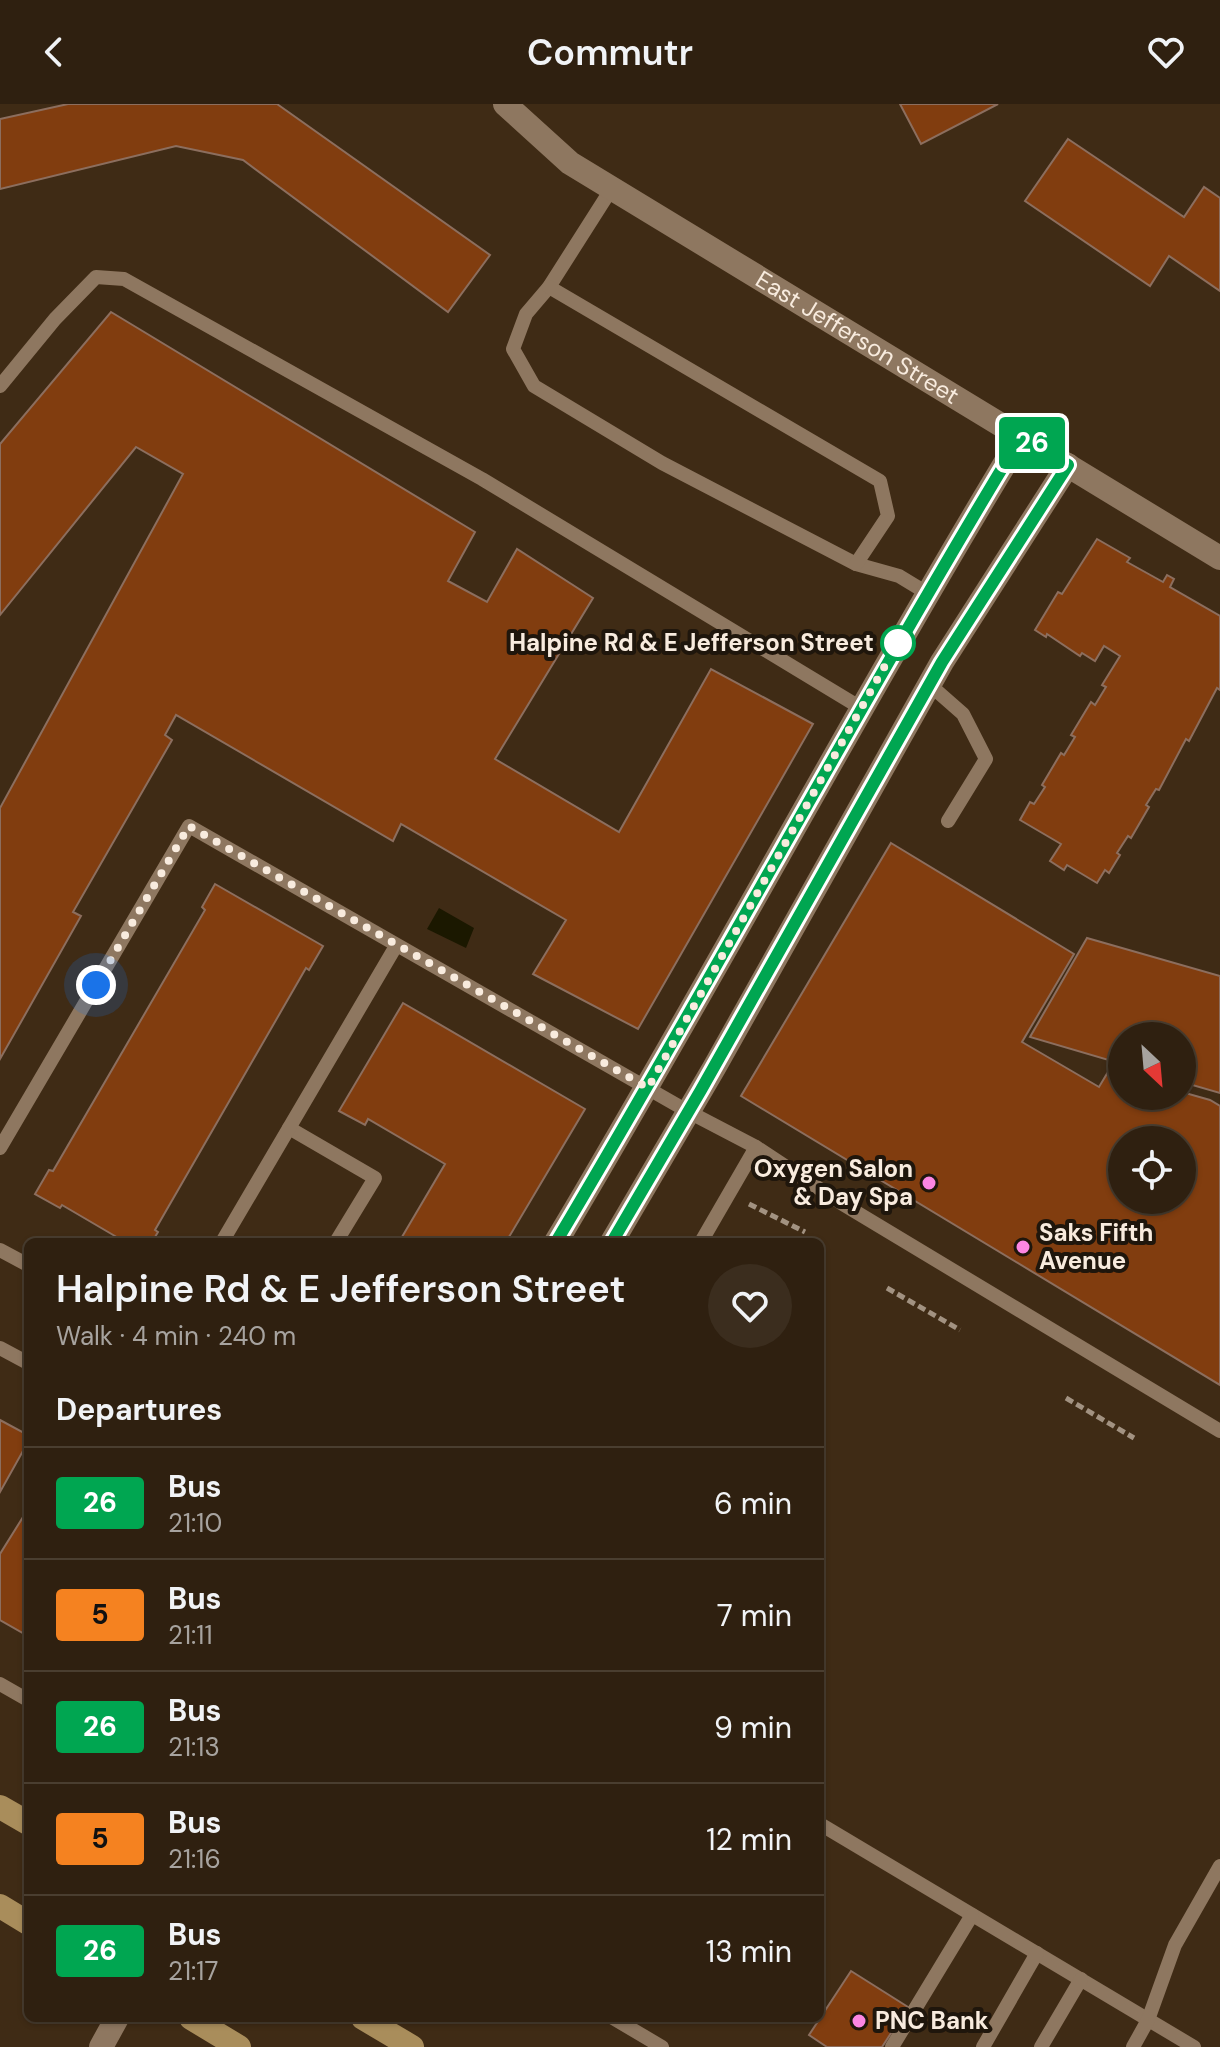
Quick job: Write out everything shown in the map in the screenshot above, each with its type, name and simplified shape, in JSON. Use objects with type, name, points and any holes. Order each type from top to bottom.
[{"type":"main road","points":[[0,1807],[24,1821]]},
{"type":"main road","points":[[0,1906],[24,1921]]},
{"type":"main road","points":[[198,2022],[239,2047]]},
{"type":"main road","points":[[370,2022],[412,2047]]},
{"type":"street","name":"East Jefferson Street","points":[[505,104],[570,163],[1220,558]]},
{"type":"street","points":[[558,1238],[648,1088],[927,593],[1021,437]]},
{"type":"street","points":[[614,1238],[930,685],[1068,465]]},
{"type":"street","points":[[101,2047],[115,2022]]},
{"type":"lane","points":[[612,188],[549,287],[526,314],[513,349],[534,386],[662,463],[856,564],[899,576],[927,593]]},
{"type":"lane","points":[[0,386],[55,319],[96,277],[124,279],[482,479],[861,708]]},
{"type":"lane","points":[[549,287],[880,481],[888,516],[856,564]]},
{"type":"lane","points":[[930,685],[963,714],[986,759],[948,821]]},
{"type":"lane","points":[[0,1148],[189,826],[689,1112],[756,1147],[841,1203],[1220,1431]]},
{"type":"lane","points":[[224,1238],[396,946]]},
{"type":"lane","points":[[289,1128],[375,1178],[338,1238]]},
{"type":"lane","points":[[703,1238],[756,1147]]},
{"type":"lane","points":[[0,1250],[24,1263]]},
{"type":"lane","points":[[0,1348],[24,1361]]},
{"type":"lane","points":[[0,1684],[24,1698]]},
{"type":"lane","points":[[824,1826],[1194,2047]]},
{"type":"lane","points":[[1133,2047],[1148,2020],[1175,1945],[1220,1866]]},
{"type":"lane","points":[[892,2047],[972,1915]]},
{"type":"lane","points":[[983,2047],[1037,1953]]},
{"type":"lane","points":[[1041,2047],[1081,1979]]},
{"type":"lane","points":[[620,2022],[662,2047]]},
{"type":"path","points":[[729,1194],[805,1232]]},
{"type":"path","points":[[887,1288],[960,1330]]},
{"type":"path","points":[[1066,1398],[1134,1438]]},
{"type":"shaded area","points":[[439,908],[474,928],[466,948],[427,929]]},
{"type":"building","points":[[68,104],[277,104],[490,255],[448,312],[243,160],[176,146],[0,189],[0,119]]},
{"type":"building","points":[[900,104],[998,104],[921,144]]},
{"type":"building","points":[[1068,139],[1184,217],[1204,187],[1220,198],[1220,291],[1169,256],[1150,286],[1025,201]]},
{"type":"building","points":[[111,312],[475,532],[448,581],[487,602],[517,549],[593,598],[495,759],[619,832],[711,669],[813,724],[638,1029],[533,974],[566,920],[401,824],[393,841],[176,715],[165,735],[172,740],[73,912],[81,916],[0,1059],[0,808],[183,474],[136,447],[0,615],[0,444]]},
{"type":"building","points":[[1097,539],[1130,558],[1127,562],[1163,582],[1167,575],[1174,579],[1170,587],[1220,616],[1220,690],[1217,688],[1189,741],[1186,739],[1159,790],[1156,789],[1146,805],[1149,807],[1131,838],[1128,836],[1117,853],[1120,855],[1109,873],[1105,870],[1097,883],[1067,865],[1064,870],[1050,861],[1061,844],[1020,820],[1030,802],[1034,804],[1045,787],[1042,785],[1061,753],[1064,755],[1075,737],[1071,735],[1091,702],[1095,705],[1106,687],[1102,685],[1120,656],[1104,646],[1095,661],[1082,653],[1080,656],[1047,634],[1046,637],[1035,630]]},
{"type":"building","points":[[891,843],[1074,954],[1022,1042],[1099,1087],[1108,1072],[1108,1110],[1196,1110],[1196,1096],[1220,1106],[1220,1385],[741,1096]]},
{"type":"building","points":[[215,884],[323,946],[309,970],[306,968],[155,1230],[158,1232],[154,1238],[118,1238],[62,1205],[60,1208],[35,1194],[49,1170],[53,1171],[205,910],[202,907]]},
{"type":"building","points":[[1087,938],[1220,976],[1220,1093],[1196,1086],[1196,1022],[1108,1022],[1108,1060],[1030,1037]]},
{"type":"building","points":[[403,1003],[585,1109],[508,1238],[401,1238],[445,1164],[368,1119],[365,1125],[339,1111]]},
{"type":"building","points":[[0,1420],[24,1433],[24,1449],[0,1492]]},
{"type":"building","points":[[24,1515],[24,1634],[0,1620],[0,1554]]},
{"type":"building","name":"PNC Bank","points":[[851,1971],[908,2007],[882,2047],[827,2047],[809,2035],[818,2022],[824,2022],[824,2012]]},
{"type":"bus line","name":"26","points":[[558,1238],[648,1088],[900,639],[1021,437],[1068,465],[942,662],[614,1238]]},
{"type":"place","name":"Halpine Rd & E Jefferson Street","points":[[898,643]]},
{"type":"place","name":"Oxygen Salon & Day Spa","points":[[929,1183]]},
{"type":"place","name":"Saks Fifth Avenue","points":[[1023,1247]]},
{"type":"place","name":"PNC Bank","points":[[859,2021]]},
{"type":"route","points":[[96,985],[189,826],[648,1088],[900,639],[898,643]]}]
